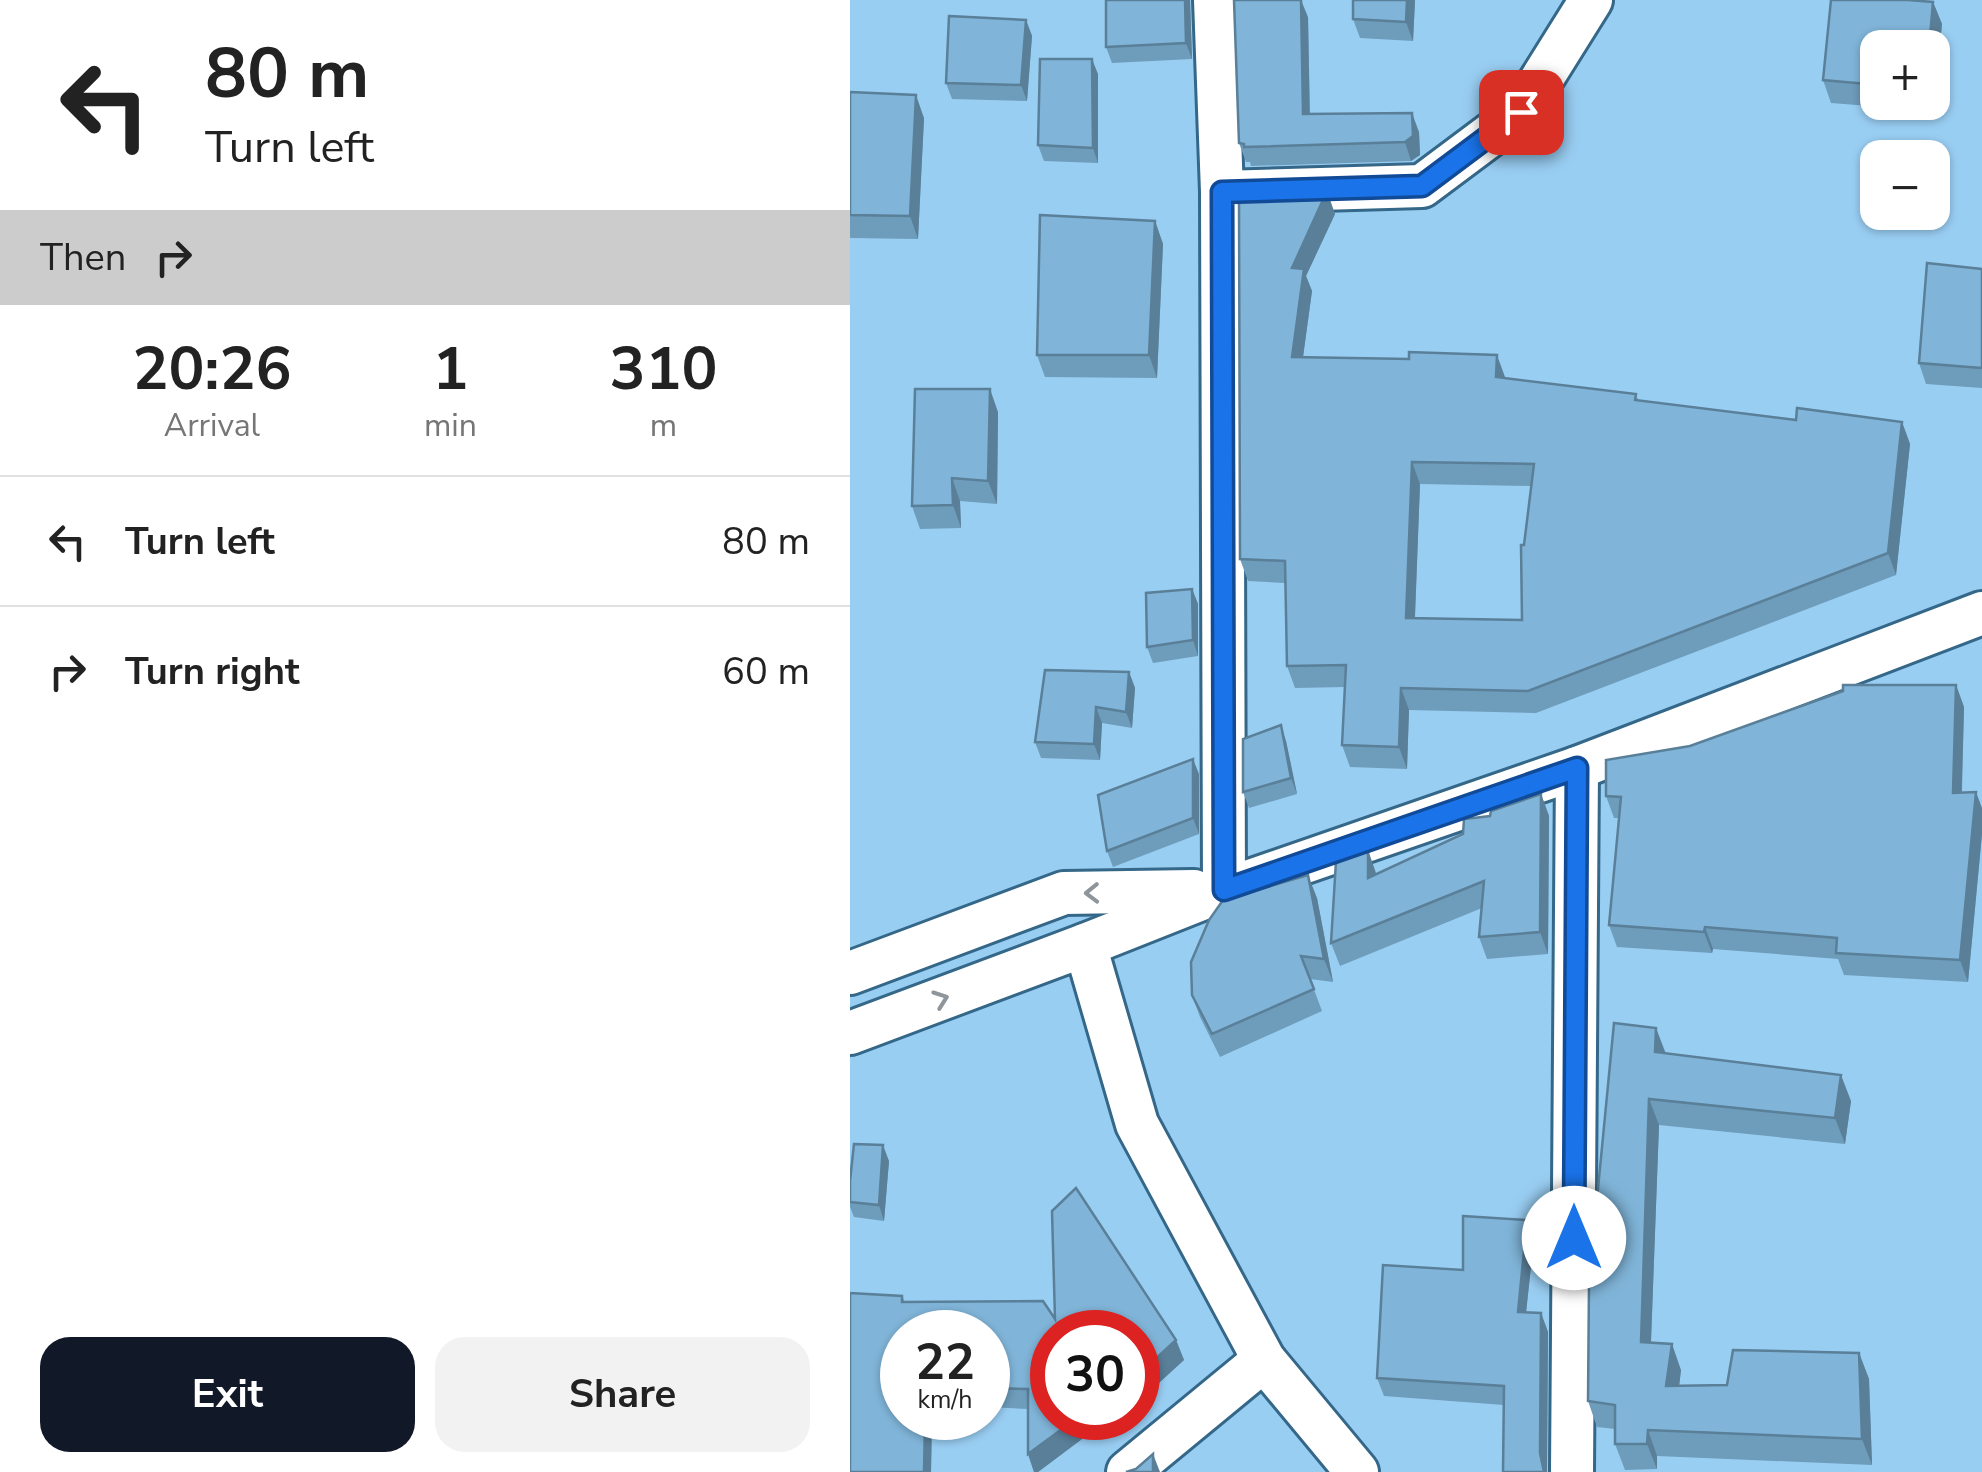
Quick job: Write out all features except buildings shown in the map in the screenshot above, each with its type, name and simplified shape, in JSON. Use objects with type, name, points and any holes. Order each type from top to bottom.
[{"type":"street","points":[[1215,0],[1222,192],[1224,890]]},
{"type":"street","points":[[1222,192],[1422,186],[1521,112],[1591,0]]},
{"type":"street","points":[[850,1033],[1224,890],[1577,768],[1982,613]]},
{"type":"street","points":[[1572,1472],[1577,768]]},
{"type":"street","points":[[850,973],[1064,894],[1224,890]]},
{"type":"street","points":[[1085,945],[1137,1124],[1264,1360],[1357,1472]]},
{"type":"street","points":[[1128,1472],[1264,1360]]},
{"type":"route","points":[[1521,112],[1422,186],[1222,192],[1224,890],[1577,768],[1574,1238]]}]
